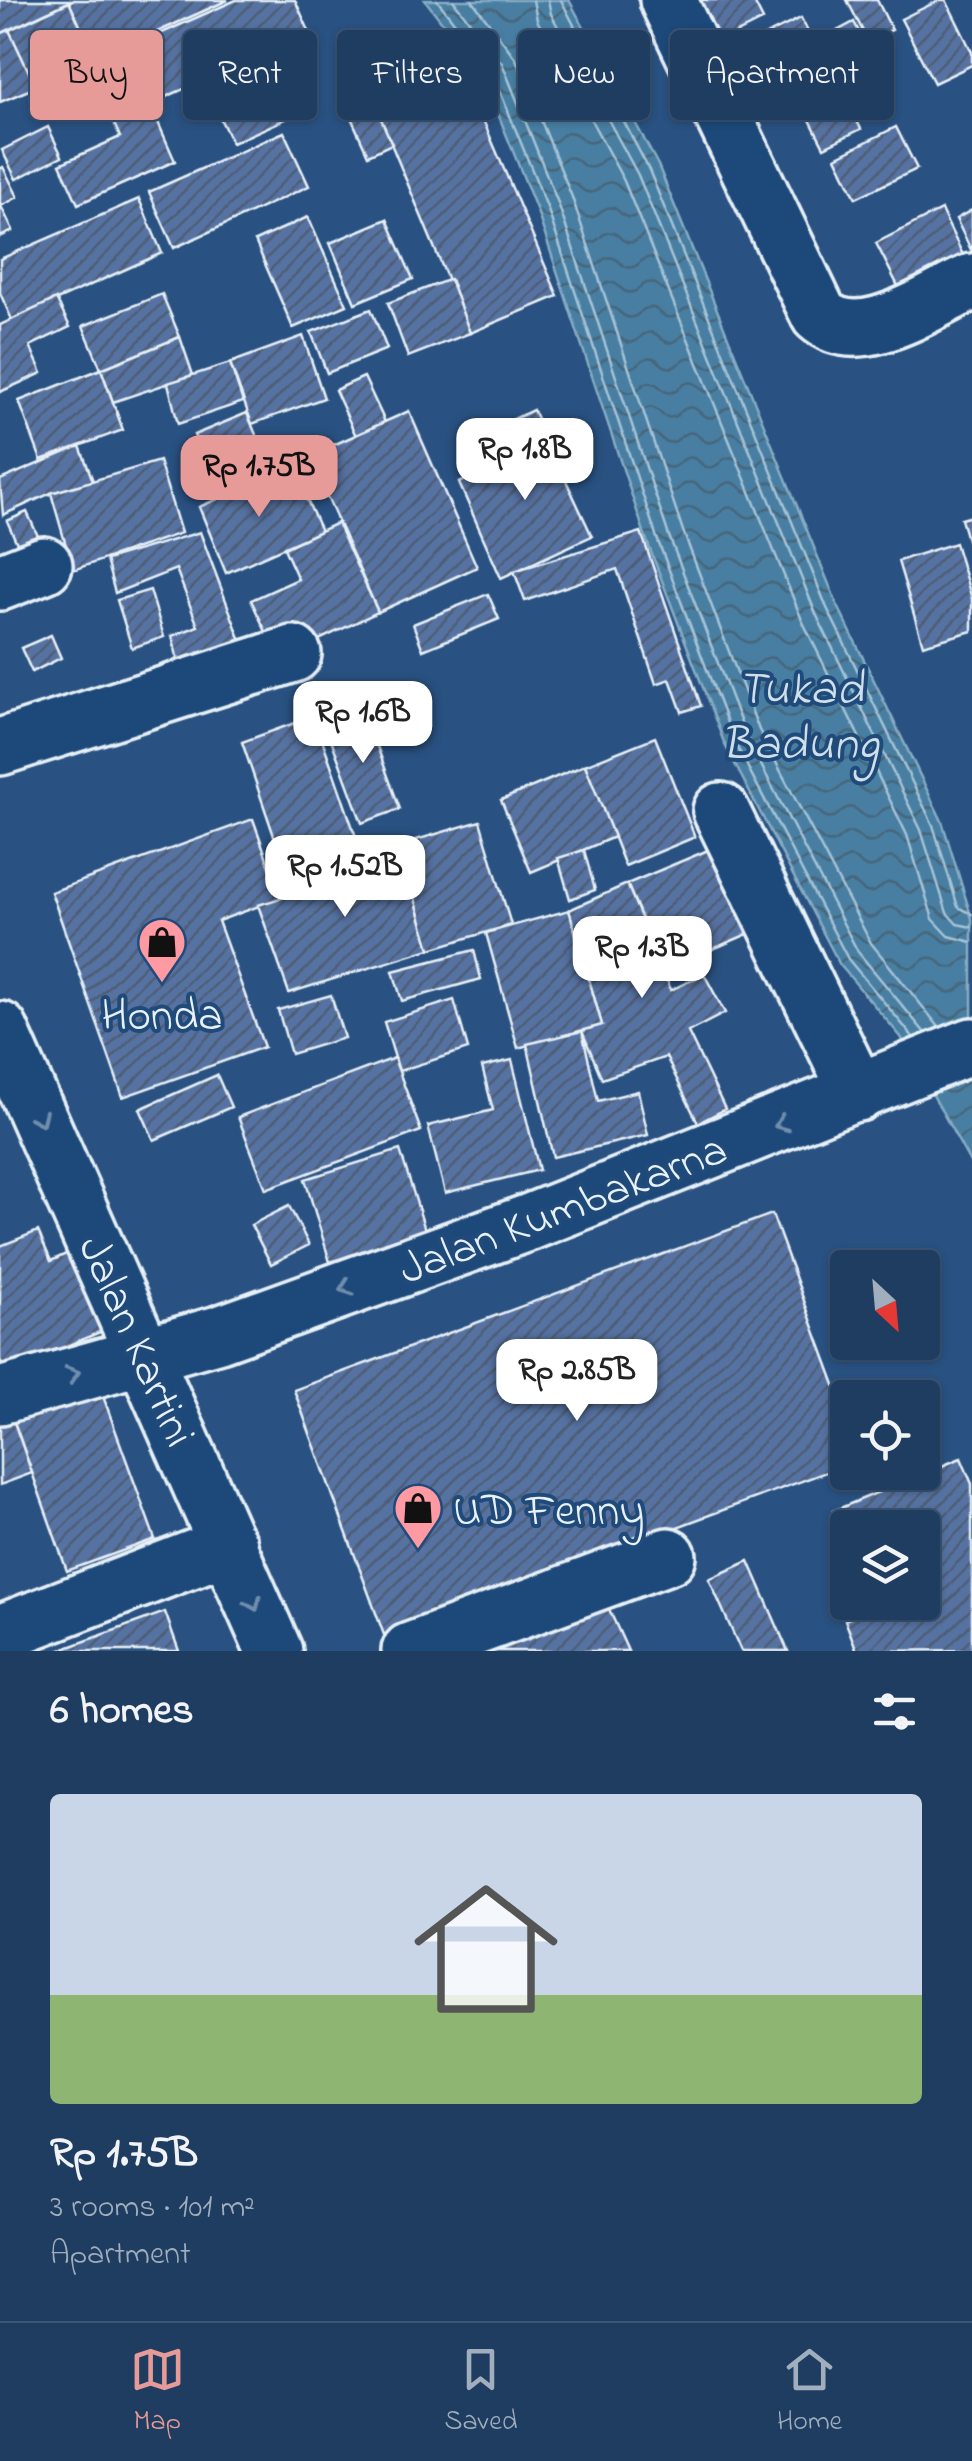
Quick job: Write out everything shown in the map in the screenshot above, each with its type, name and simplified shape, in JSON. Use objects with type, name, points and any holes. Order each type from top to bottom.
[{"type":"street","points":[[668,0],[819,315],[833,327],[866,329],[972,282]]},
{"type":"street","points":[[0,747],[294,654]]},
{"type":"street","points":[[720,811],[881,1084]]},
{"type":"street","name":"Jalan Kartini","points":[[0,1030],[274,1651]]},
{"type":"street","name":"Jalan Kumbakarna","points":[[0,1396],[219,1334],[530,1222],[972,1046]]},
{"type":"street","points":[[0,1633],[229,1544]]},
{"type":"street","points":[[410,1651],[668,1556]]},
{"type":"water","name":"Tukad Badung","points":[[425,0],[569,0],[585,30],[518,30],[518,120],[634,120],[658,165],[837,604],[942,821],[972,919],[972,1166],[901,1037],[840,965],[725,745],[648,544],[537,211],[498,114],[498,30],[448,30]]},
{"type":"building","points":[[0,0],[73,0],[0,34]]},
{"type":"building","points":[[228,0],[162,30],[82,30],[69,2]]},
{"type":"building","points":[[236,0],[295,0],[309,30],[183,30],[183,89],[163,98],[163,33]]},
{"type":"building","points":[[698,0],[753,0],[763,20],[743,30],[713,30]]},
{"type":"building","points":[[847,0],[877,0],[892,30],[862,30]]},
{"type":"building","points":[[946,0],[972,52],[972,65],[934,83],[901,19]]},
{"type":"building","points":[[69,2],[82,30],[30,30],[30,75],[9,30]]},
{"type":"building","points":[[801,18],[807,30],[776,30]]},
{"type":"building","points":[[854,22],[858,30],[839,30]]},
{"type":"building","points":[[9,30],[30,74],[30,90],[0,102],[0,34]]},
{"type":"building","points":[[113,120],[157,120],[175,161],[78,204],[60,164],[120,137]]},
{"type":"building","points":[[221,120],[283,120],[232,143]]},
{"type":"building","points":[[352,120],[381,120],[392,144],[368,155]]},
{"type":"building","points":[[381,120],[483,120],[558,296],[470,333]]},
{"type":"building","points":[[810,120],[856,120],[861,129],[824,147]]},
{"type":"building","points":[[48,127],[62,156],[16,179],[2,150]]},
{"type":"building","points":[[896,127],[917,169],[856,198],[836,157]]},
{"type":"building","points":[[284,132],[309,186],[174,248],[149,192]]},
{"type":"building","points":[[3,167],[18,197],[1,206],[13,231],[0,237],[0,169]]},
{"type":"building","points":[[139,199],[162,253],[12,320],[0,293],[0,259]]},
{"type":"building","points":[[941,210],[963,255],[899,288],[876,243]]},
{"type":"building","points":[[972,210],[972,252],[956,219]]},
{"type":"building","points":[[308,217],[347,305],[293,328],[255,241]]},
{"type":"building","points":[[387,219],[413,279],[355,303],[330,243]]},
{"type":"building","points":[[450,279],[470,333],[408,357],[388,303]]},
{"type":"building","points":[[162,294],[180,337],[101,369],[83,326]]},
{"type":"building","points":[[56,299],[70,327],[30,346],[42,373],[0,392],[0,325]]},
{"type":"building","points":[[371,309],[387,349],[327,373],[311,332]]},
{"type":"building","points":[[303,336],[324,398],[252,424],[230,363]]},
{"type":"building","points":[[180,337],[193,375],[113,402],[101,369]]},
{"type":"building","points":[[230,363],[243,402],[178,424],[168,383]]},
{"type":"building","points":[[101,369],[123,430],[41,460],[19,401]]},
{"type":"building","points":[[364,377],[385,422],[356,436],[335,390]]},
{"type":"building","points":[[533,410],[592,536],[501,578],[459,483],[520,455],[505,423]]},
{"type":"building","points":[[409,411],[477,567],[378,612],[309,456]]},
{"type":"building","points":[[247,413],[273,476],[221,498],[194,435]]},
{"type":"building","points":[[80,446],[93,481],[51,493],[3,515],[0,480]]},
{"type":"building","points":[[159,461],[181,533],[73,570],[51,493]]},
{"type":"building","points":[[292,467],[321,531],[226,573],[199,507]]},
{"type":"building","points":[[27,512],[47,556],[27,566],[7,521]]},
{"type":"building","points":[[972,516],[972,556],[961,519]]},
{"type":"building","points":[[337,523],[378,612],[279,659],[251,600],[298,579],[284,548]]},
{"type":"building","points":[[200,532],[246,654],[182,677],[172,636],[198,626],[176,569],[115,593],[106,560]]},
{"type":"building","points":[[641,532],[701,706],[682,712],[670,679],[656,684],[617,569],[525,601],[514,571]]},
{"type":"building","points":[[955,543],[972,599],[972,631],[923,645],[898,561]]},
{"type":"building","points":[[150,590],[164,637],[132,648],[117,600]]},
{"type":"building","points":[[488,594],[499,619],[423,650],[413,624]]},
{"type":"building","points":[[51,635],[61,658],[32,672],[21,648]]},
{"type":"building","points":[[388,682],[403,720],[380,729],[365,691]]},
{"type":"building","points":[[363,708],[400,809],[362,823],[325,723]]},
{"type":"building","points":[[314,716],[363,857],[290,883],[242,742]]},
{"type":"building","points":[[655,737],[695,837],[625,866],[585,765]]},
{"type":"building","points":[[585,765],[614,837],[531,872],[501,800]]},
{"type":"building","name":"Honda","points":[[253,819],[281,898],[218,921],[264,1047],[123,1097],[51,892]]},
{"type":"building","points":[[480,821],[511,925],[430,949],[399,845]]},
{"type":"building","points":[[399,845],[430,949],[289,993],[258,905],[281,898],[278,887]]},
{"type":"building","points":[[713,848],[750,933],[664,970],[627,884]]},
{"type":"building","points":[[584,850],[595,890],[570,899],[558,858]]},
{"type":"building","points":[[627,884],[671,990],[704,974],[725,1013],[688,1032],[725,1109],[698,1123],[666,1057],[602,1079],[582,1031],[602,1025],[569,910]]},
{"type":"building","points":[[569,910],[602,1025],[518,1048],[486,933]]},
{"type":"building","points":[[474,950],[481,979],[402,1001],[393,971]]},
{"type":"building","points":[[331,995],[344,1038],[291,1054],[278,1010]]},
{"type":"building","points":[[454,1000],[468,1049],[399,1071],[384,1022]]},
{"type":"building","points":[[582,1031],[598,1101],[638,1091],[648,1135],[553,1157],[527,1044]]},
{"type":"building","points":[[394,1058],[421,1131],[266,1189],[238,1117]]},
{"type":"building","points":[[512,1060],[539,1170],[445,1193],[428,1126],[493,1110],[482,1067]]},
{"type":"building","points":[[217,1075],[231,1107],[154,1140],[140,1109]]},
{"type":"building","points":[[400,1150],[426,1233],[330,1262],[305,1179]]},
{"type":"building","points":[[289,1206],[309,1245],[271,1264],[251,1225]]},
{"type":"building","points":[[772,1214],[833,1380],[830,1380],[830,1471],[384,1635],[294,1390]]},
{"type":"building","points":[[38,1231],[51,1261],[75,1250],[107,1329],[5,1372],[0,1360],[0,1246]]},
{"type":"building","points":[[95,1374],[155,1539],[67,1571],[8,1405]]},
{"type":"building","points":[[8,1405],[32,1473],[0,1485],[0,1408]]},
{"type":"building","points":[[961,1458],[972,1484],[972,1650],[857,1651],[845,1620],[940,1620],[940,1510],[835,1510],[884,1490],[940,1490],[940,1467]]},
{"type":"building","points":[[749,1561],[788,1651],[741,1651],[709,1579]]},
{"type":"building","points":[[603,1596],[628,1651],[485,1651]]},
{"type":"building","points":[[165,1612],[179,1651],[58,1651]]},
{"type":"place","name":"Honda","points":[[162,984]]},
{"type":"place","name":"UD Fenny","points":[[418,1550]]}]
